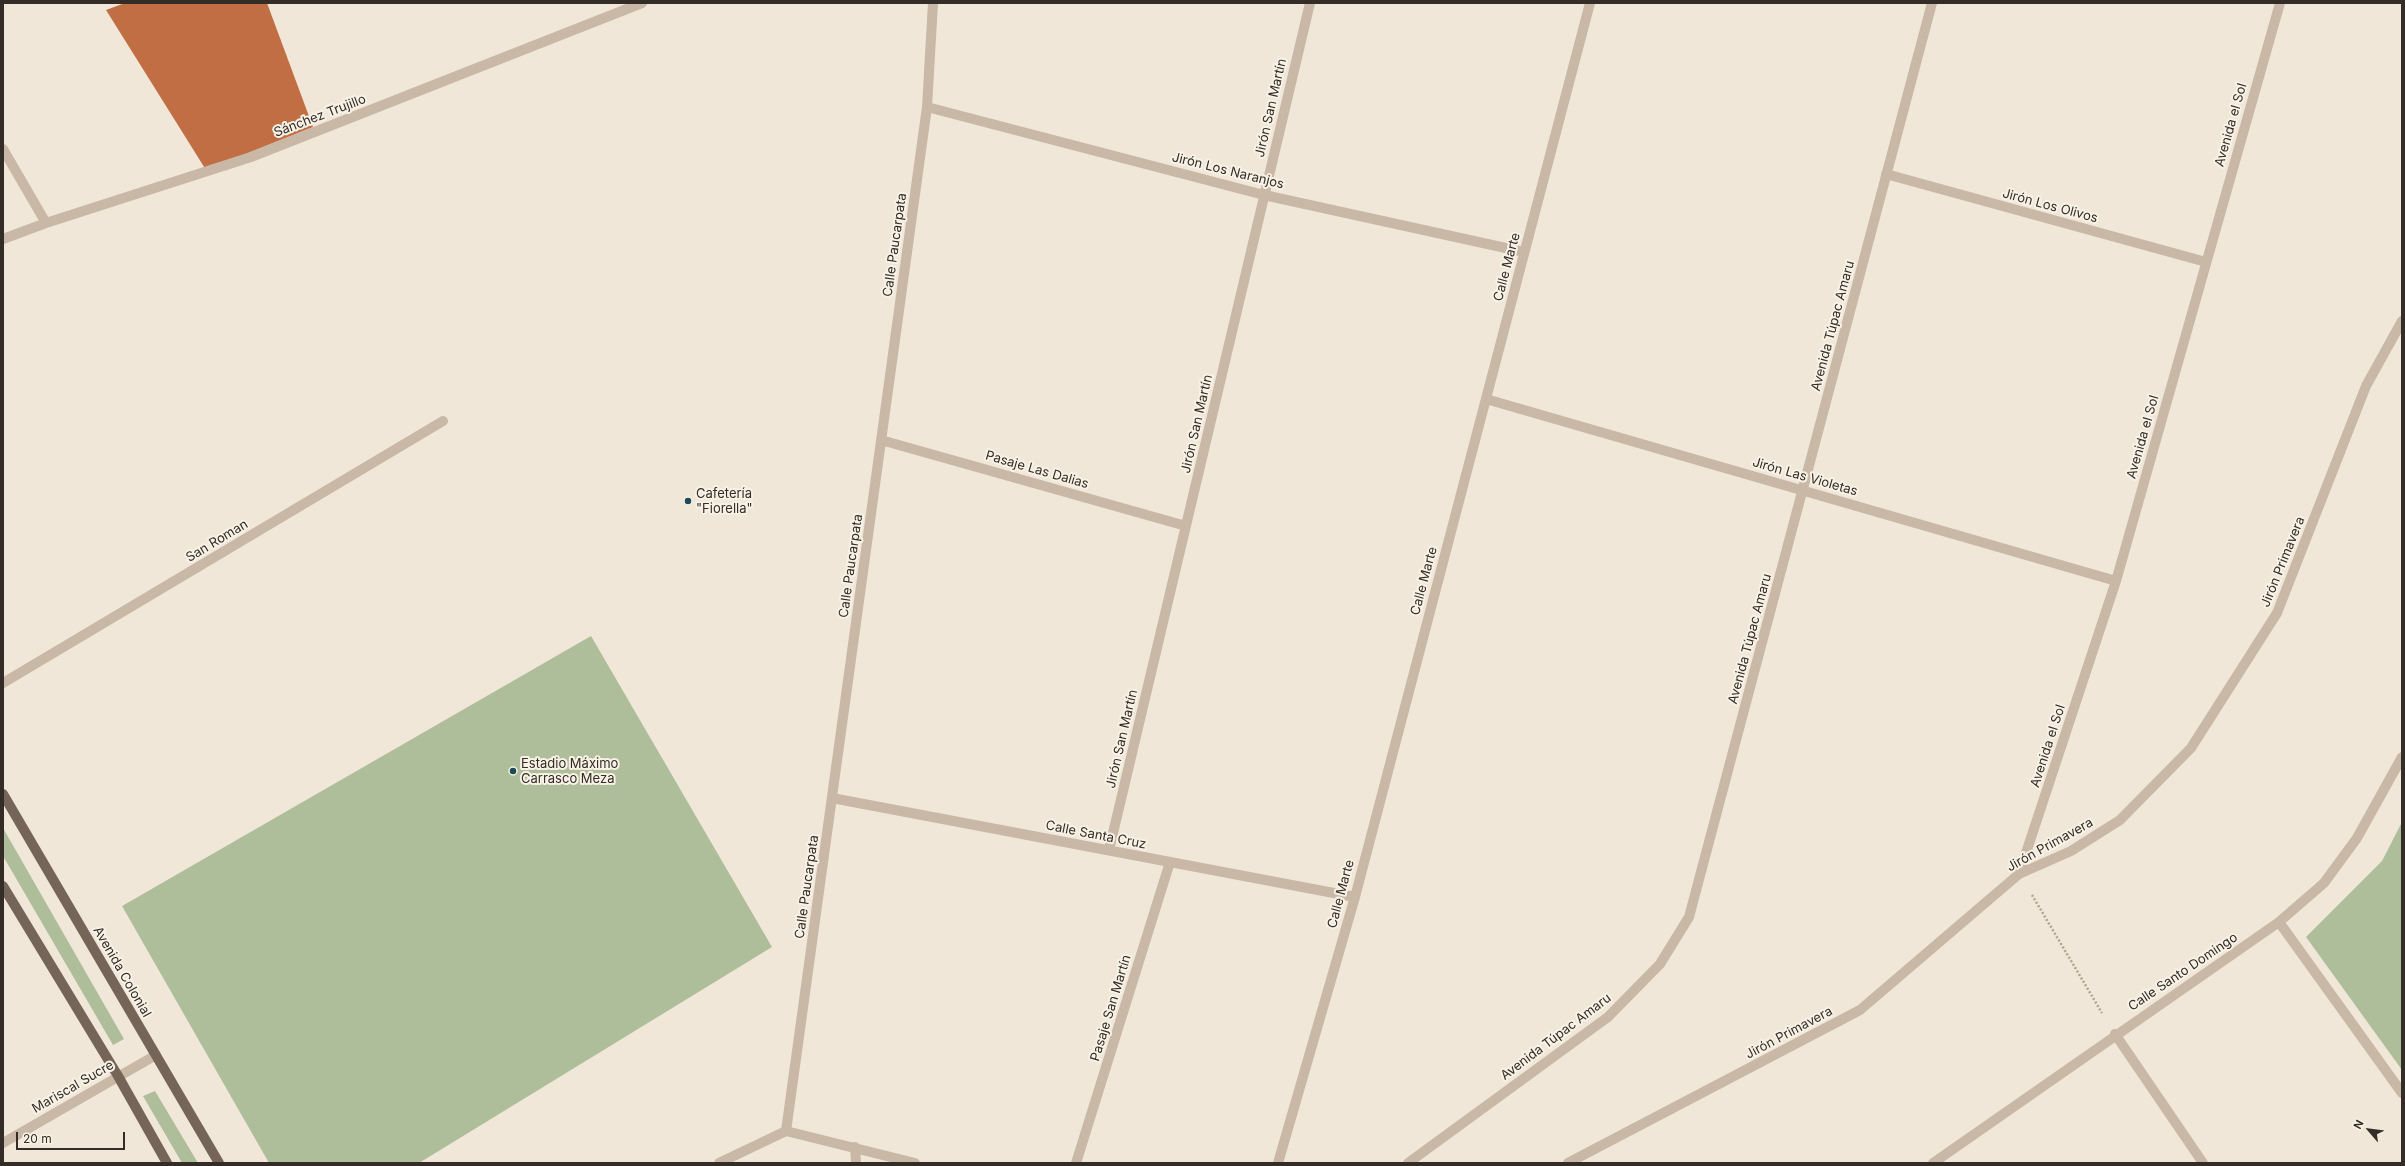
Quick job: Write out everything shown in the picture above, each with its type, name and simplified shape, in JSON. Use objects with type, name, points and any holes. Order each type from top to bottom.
[{"type":"main road","name":"Avenida Colonial","points":[[3,794],[219,1163]]},
{"type":"main road","points":[[3,886],[118,1076],[167,1163]]},
{"type":"street","name":"Sánchez Trujillo","points":[[3,240],[46,223],[251,157],[642,3]]},
{"type":"street","name":"Calle Paucarpata","points":[[786,1131],[927,107],[933,3]]},
{"type":"street","name":"Jirón San Martín","points":[[1109,850],[1310,3]]},
{"type":"street","name":"Calle Marte","points":[[1278,1163],[1355,896],[1590,3]]},
{"type":"street","name":"Avenida Túpac Amaru","points":[[1408,1163],[1608,1017],[1660,964],[1689,917],[1932,3]]},
{"type":"street","name":"Avenida el Sol","points":[[2019,874],[2116,581],[2280,3]]},
{"type":"street","name":"Jirón Los Naranjos","points":[[927,107],[1264,195],[1524,252]]},
{"type":"street","points":[[3,149],[46,223]]},
{"type":"street","name":"Jirón Los Olivos","points":[[1886,174],[2206,262]]},
{"type":"street","name":"Jirón Primavera","points":[[1568,1163],[1860,1010],[2019,874],[2071,851],[2120,820],[2190,748],[2278,613],[2366,386],[2402,321]]},
{"type":"street","name":"Jirón Las Violetas","points":[[1486,399],[2116,581]]},
{"type":"street","name":"San Roman","points":[[3,684],[444,421]]},
{"type":"street","name":"Pasaje Las Dalias","points":[[881,440],[1186,526]]},
{"type":"street","name":"Calle Santo Domingo","points":[[1932,1163],[2115,1034],[2279,922],[2324,883],[2357,838],[2402,757]]},
{"type":"street","name":"Calle Santa Cruz","points":[[832,798],[1355,896]]},
{"type":"street","name":"Pasaje San Martín","points":[[1076,1163],[1170,862]]},
{"type":"street","points":[[2279,922],[2402,1093]]},
{"type":"street","points":[[2115,1034],[2203,1163]]},
{"type":"street","name":"Mariscal Sucre","points":[[3,1143],[156,1055]]},
{"type":"street","points":[[719,1163],[786,1131],[915,1163]]},
{"type":"street","points":[[855,1147],[856,1163]]},
{"type":"path","points":[[2019,874],[2115,1034]]},
{"type":"green space","name":"Estadio Máximo Carrasco Meza","points":[[591,636],[772,947],[419,1163],[269,1163],[122,906]]},
{"type":"green space","points":[[2402,822],[2402,1070],[2306,937],[2382,861]]},
{"type":"green space","points":[[3,828],[124,1039],[113,1045],[3,856]]},
{"type":"green space","points":[[155,1091],[198,1163],[182,1163],[143,1096]]},
{"type":"building","points":[[125,3],[267,3],[313,127],[206,170],[106,10]]},
{"type":"place","name":"Cafetería \"Fiorella\"","points":[[688,501]]},
{"type":"place","name":"Estadio Máximo Carrasco Meza","points":[[513,771]]}]
